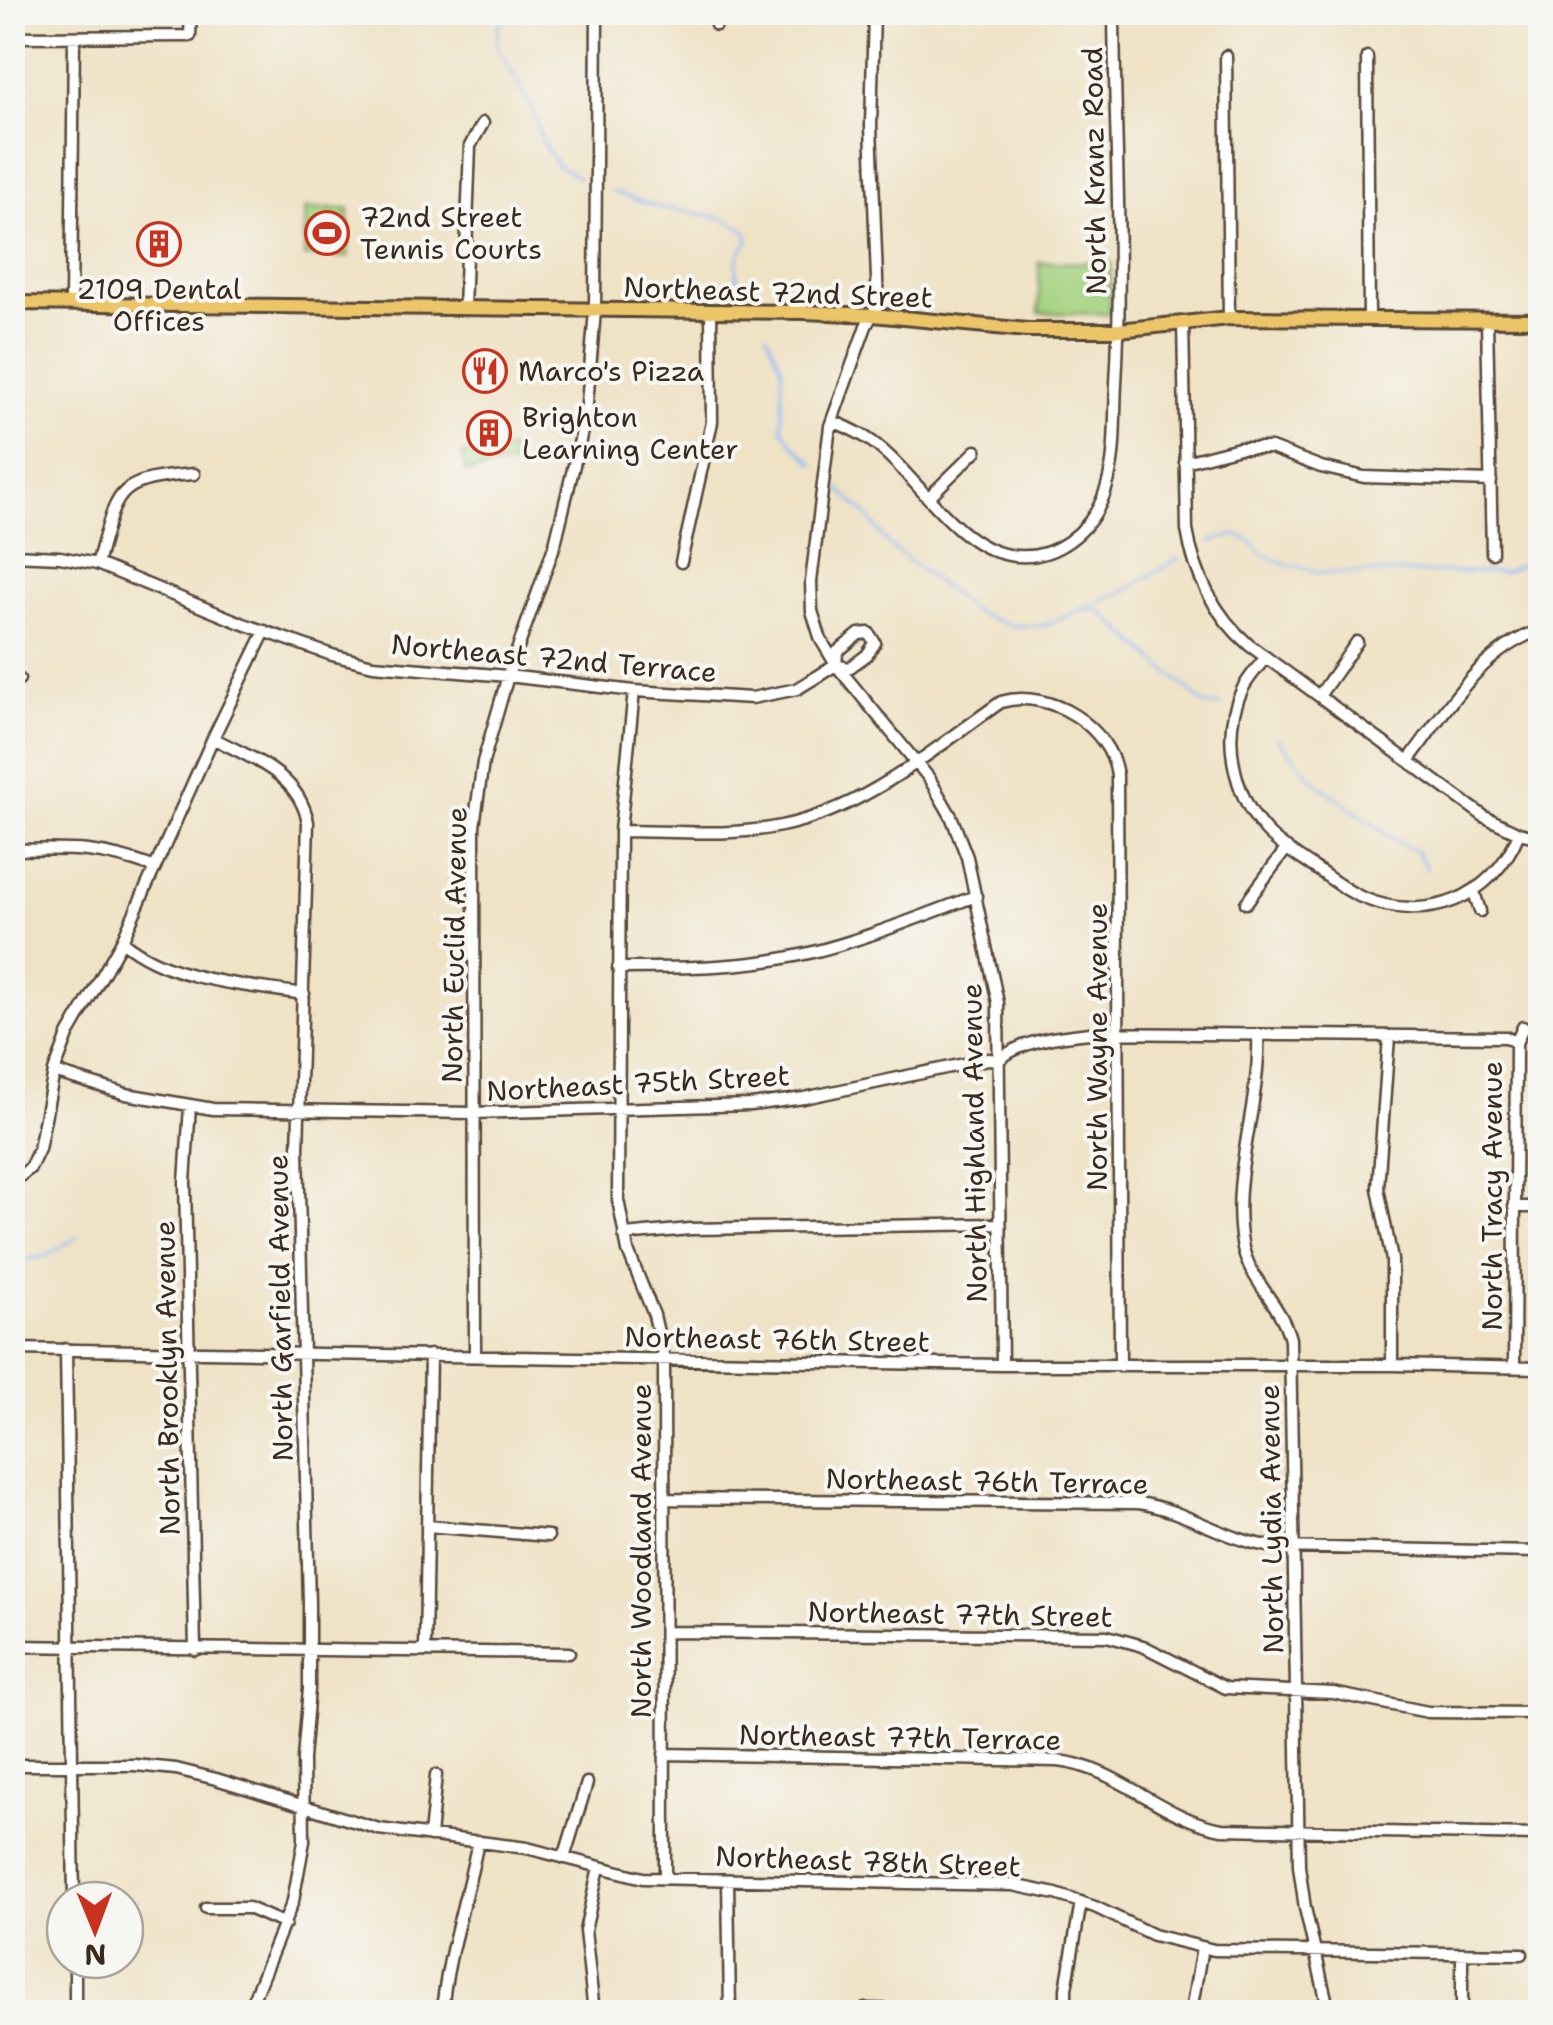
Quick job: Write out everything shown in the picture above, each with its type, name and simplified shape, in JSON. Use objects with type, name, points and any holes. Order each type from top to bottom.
[{"type":"main road","name":"Northeast 72nd Street","points":[[12,303],[873,315],[1027,330],[1119,330],[1229,318],[1540,320]]},
{"type":"street","points":[[12,38],[190,36],[191,12]]},
{"type":"street","points":[[595,311],[598,12]]},
{"type":"street","points":[[716,12],[716,25]]},
{"type":"street","name":"North Highland Avenue","points":[[874,12],[871,126],[878,304],[830,426],[811,594],[816,628],[836,664],[916,761],[951,816],[967,858],[998,1003],[1002,1365]]},
{"type":"street","name":"North Kranz Road","points":[[830,426],[837,423],[874,442],[976,542],[1010,555],[1045,554],[1080,533],[1101,502],[1110,472],[1119,330],[1114,12]]},
{"type":"street","points":[[71,304],[74,38]]},
{"type":"street","points":[[1226,56],[1229,318]]},
{"type":"street","points":[[1367,57],[1369,320]]},
{"type":"street","points":[[464,309],[470,146],[483,123]]},
{"type":"street","name":"North Euclid Avenue","points":[[474,1356],[474,826],[483,762],[508,676],[555,544],[573,473],[586,416],[595,311]]},
{"type":"street","points":[[680,562],[712,422],[712,311]]},
{"type":"street","points":[[1487,320],[1492,553]]},
{"type":"street","points":[[1183,322],[1187,530],[1199,572],[1229,626],[1485,817],[1540,838]]},
{"type":"street","points":[[1185,462],[1238,448],[1270,448],[1321,467],[1364,477],[1491,482]]},
{"type":"street","points":[[929,497],[976,451]]},
{"type":"street","points":[[97,564],[114,502],[126,489],[147,478],[194,474]]},
{"type":"street","name":"Northeast 72nd Terrace","points":[[12,554],[60,556],[97,564],[265,631],[373,665],[634,691],[767,697],[797,689],[836,664]]},
{"type":"street","points":[[1408,760],[1481,666],[1511,642],[1540,630]]},
{"type":"street","points":[[12,1183],[30,1168],[39,1149],[54,1072],[68,1035],[122,940],[265,631]]},
{"type":"street","points":[[1319,696],[1357,642]]},
{"type":"street","points":[[1266,656],[1244,685],[1238,701],[1233,736],[1236,775],[1240,792],[1255,818],[1286,848],[1351,892],[1388,905],[1432,906],[1474,892],[1505,861],[1519,833]]},
{"type":"street","name":"North Woodland Avenue","points":[[634,691],[620,831],[618,1200],[624,1236],[654,1315],[664,1360],[665,1878]]},
{"type":"street","name":"North Wayne Avenue","points":[[916,761],[1001,702],[1012,699],[1030,699],[1071,714],[1097,732],[1111,751],[1117,776],[1120,1366]]},
{"type":"street","name":"North Garfield Avenue","points":[[213,738],[284,776],[305,809],[308,822],[300,1112],[310,1649],[304,1808],[300,1876],[285,1924],[248,2012]]},
{"type":"street","points":[[620,831],[724,832],[799,822],[861,798],[916,761]]},
{"type":"street","points":[[1246,903],[1286,848]]},
{"type":"street","points":[[12,850],[90,849],[154,867]]},
{"type":"street","points":[[1474,892],[1480,911]]},
{"type":"street","points":[[618,968],[704,967],[779,959],[837,945],[976,896]]},
{"type":"street","points":[[122,940],[152,959],[189,973],[304,994]]},
{"type":"street","name":"North Tracy Avenue","points":[[1514,1367],[1516,1043],[1523,1027]]},
{"type":"street","name":"Northeast 75th Street","points":[[54,1072],[126,1094],[190,1106],[300,1112],[473,1113],[772,1103],[988,1059],[999,1060],[1008,1053],[1069,1035],[1118,1032],[1506,1037],[1516,1043]]},
{"type":"street","name":"North Lydia Avenue","points":[[1258,1036],[1258,1084],[1242,1185],[1242,1243],[1252,1272],[1282,1315],[1290,1339],[1301,1883],[1329,2012]]},
{"type":"street","points":[[1388,1037],[1378,1188],[1392,1260],[1392,1365]]},
{"type":"street","name":"North Brooklyn Avenue","points":[[190,1106],[184,1182],[195,1650]]},
{"type":"street","points":[[1514,1207],[1540,1207]]},
{"type":"street","points":[[624,1236],[690,1229],[999,1224]]},
{"type":"street","name":"Northeast 76th Street","points":[[12,1350],[1002,1365],[1540,1368]]},
{"type":"street","points":[[66,1350],[74,1880]]},
{"type":"street","points":[[425,1651],[430,1355]]},
{"type":"street","name":"Northeast 76th Terrace","points":[[665,1499],[1138,1503],[1176,1512],[1246,1542],[1295,1548],[1540,1552]]},
{"type":"street","points":[[427,1526],[548,1536]]},
{"type":"street","name":"Northeast 77th Street","points":[[664,1632],[1107,1636],[1143,1646],[1226,1688],[1333,1693],[1428,1712],[1540,1713]]},
{"type":"street","points":[[12,1646],[569,1653]]},
{"type":"street","name":"Northeast 77th Terrace","points":[[664,1754],[1072,1763],[1098,1771],[1190,1821],[1222,1829],[1540,1835]]},
{"type":"street","name":"Northeast 78th Street","points":[[12,1765],[136,1765],[176,1770],[216,1778],[378,1830],[527,1848],[628,1876],[1002,1884],[1039,1889],[1081,1902],[1154,1935],[1202,1948],[1522,1954]]},
{"type":"street","points":[[430,1836],[436,1775]]},
{"type":"street","points":[[564,1858],[587,1783]]},
{"type":"street","points":[[442,2012],[447,1971],[468,1896],[478,1841]]},
{"type":"street","points":[[594,2012],[586,1931],[598,1867]]},
{"type":"street","points":[[728,1880],[730,2012]]},
{"type":"street","points":[[1066,2012],[1066,1989],[1081,1902]]},
{"type":"street","points":[[206,1908],[248,1908],[285,1924]]},
{"type":"street","points":[[1191,2011],[1202,1948]]},
{"type":"street","points":[[1462,1953],[1462,2012]]},
{"type":"street","points":[[74,1980],[75,2012]]},
{"type":"street","points":[[865,2009],[1015,2012]]},
{"type":"green space","name":"72nd Street Tennis Courts","points":[[305,209],[349,209],[348,257],[304,256]]},
{"type":"green space","points":[[1039,262],[1111,263],[1110,314],[1039,313]]},
{"type":"green space","points":[[513,450],[516,464],[466,472],[462,455]]},
{"type":"waterway","points":[[507,12],[498,26],[497,46],[532,108],[542,141],[557,165],[579,178]]},
{"type":"waterway","points":[[613,192],[661,208],[720,218],[747,232],[748,241],[736,268],[746,296]]},
{"type":"waterway","points":[[767,334],[782,368],[782,428],[814,464]]},
{"type":"waterway","points":[[836,486],[865,513],[889,545],[976,613],[1012,626],[1043,626],[1086,608],[1100,611],[1204,704],[1222,706]]},
{"type":"waterway","points":[[1210,541],[1236,535],[1277,561],[1322,573],[1505,572],[1529,561],[1540,561]]},
{"type":"waterway","points":[[1088,607],[1128,589],[1179,558]]},
{"type":"waterway","points":[[1277,738],[1315,782],[1397,842],[1417,852],[1427,869]]},
{"type":"waterway","points":[[12,1262],[46,1256],[78,1237]]},
{"type":"place","name":"72nd Street Tennis Courts","points":[[327,233]]},
{"type":"place","name":"2109 Dental Offices","points":[[159,244]]},
{"type":"place","name":"Marco's Pizza","points":[[485,371]]},
{"type":"place","name":"Brighton Learning Center","points":[[489,433]]}]
